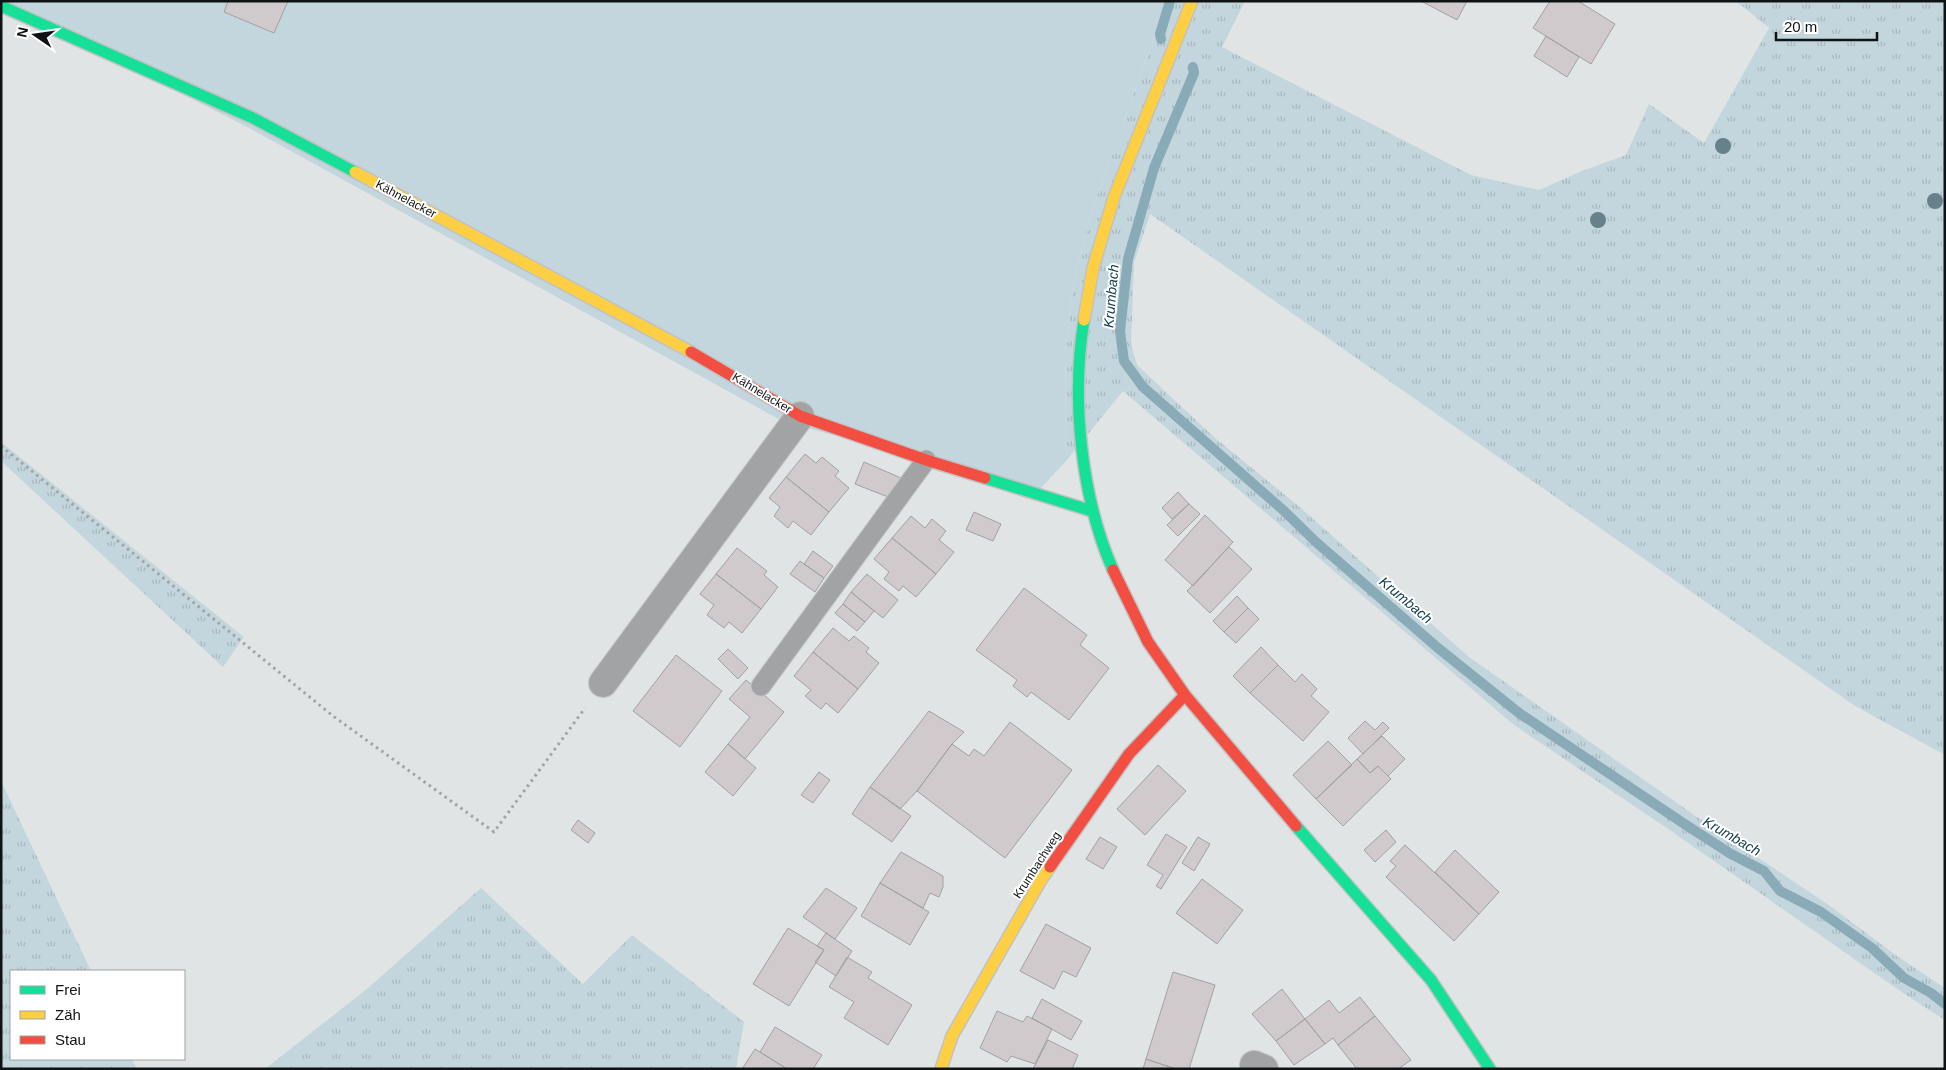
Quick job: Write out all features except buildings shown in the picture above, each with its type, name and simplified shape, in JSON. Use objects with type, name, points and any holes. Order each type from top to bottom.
[{"type":"street","points":[[1192,1],[1114,197],[1093,268],[1082,335],[1078,396],[1082,442],[1092,511],[1104,550],[1130,607],[1148,642],[1185,695],[1252,776],[1431,980],[1490,1069]]},
{"type":"street","name":"Kähnelacker","points":[[1,6],[253,118],[703,358],[800,416],[926,460],[1092,511]]},
{"type":"street","name":"Kähnelacker","points":[[603,683],[800,416]]},
{"type":"street","name":"Krumbachweg","points":[[942,1069],[952,1036],[1041,880],[1129,754],[1185,695]]},
{"type":"lane","points":[[761,686],[926,460]]},
{"type":"path","points":[[1,446],[333,716],[494,832],[603,683]]},
{"type":"green space","points":[[1,1],[1167,1],[1090,216],[1073,285],[1065,354],[1066,461],[1040,489],[784,422],[249,128]]},
{"type":"green space","points":[[1167,1],[1245,1],[1222,47],[1471,175],[1539,190],[1582,171],[1626,155],[1649,104],[1704,143],[1769,28],[1736,1],[1945,1],[1945,755],[1855,706],[1150,214],[1134,263],[1131,344],[1137,365],[1214,437],[1302,509],[1469,657],[1697,817],[1826,903],[1897,956],[1945,988],[1945,1020],[1514,725],[1123,391],[1066,461],[1065,354],[1073,285],[1090,216]]},
{"type":"green space","points":[[1,442],[244,637],[223,667],[1,461]]},
{"type":"green space","points":[[1,781],[91,970],[10,970],[10,1060],[132,1060],[137,1069],[1,1069]]},
{"type":"green space","points":[[481,888],[583,984],[632,935],[744,1022],[736,1069],[265,1069],[368,988]]},
{"type":"waterway","name":"Krumbach","points":[[1161,39],[1160,34],[1170,1]]},
{"type":"waterway","name":"Krumbach","points":[[1193,67],[1194,73],[1154,168],[1128,259],[1120,331],[1124,361],[1143,387],[1438,648],[1519,713],[1686,825],[1731,854],[1764,871],[1780,891],[1821,912],[1872,948],[1904,978],[1931,993],[1945,1004]]},
{"type":"traffic: fast","points":[[1,6],[253,118],[355,172]]},
{"type":"traffic: fast","points":[[1084,320],[1080,350],[1079,382],[1079,415],[1082,447],[1086,480],[1093,511],[1113,570]]},
{"type":"traffic: fast","points":[[985,478],[1092,511]]},
{"type":"traffic: fast","points":[[1296,826],[1431,980],[1490,1069]]},
{"type":"traffic: slow","points":[[1084,320],[1093,268],[1114,197],[1192,1]]},
{"type":"traffic: slow","points":[[355,172],[691,352]]},
{"type":"traffic: slow","points":[[941,1069],[952,1036],[1050,867]]},
{"type":"traffic: jam","points":[[691,352],[800,416],[926,460],[985,478]]},
{"type":"traffic: jam","points":[[1113,570],[1148,642],[1185,695],[1296,826]]},
{"type":"traffic: jam","points":[[1050,867],[1129,754],[1185,695]]}]
